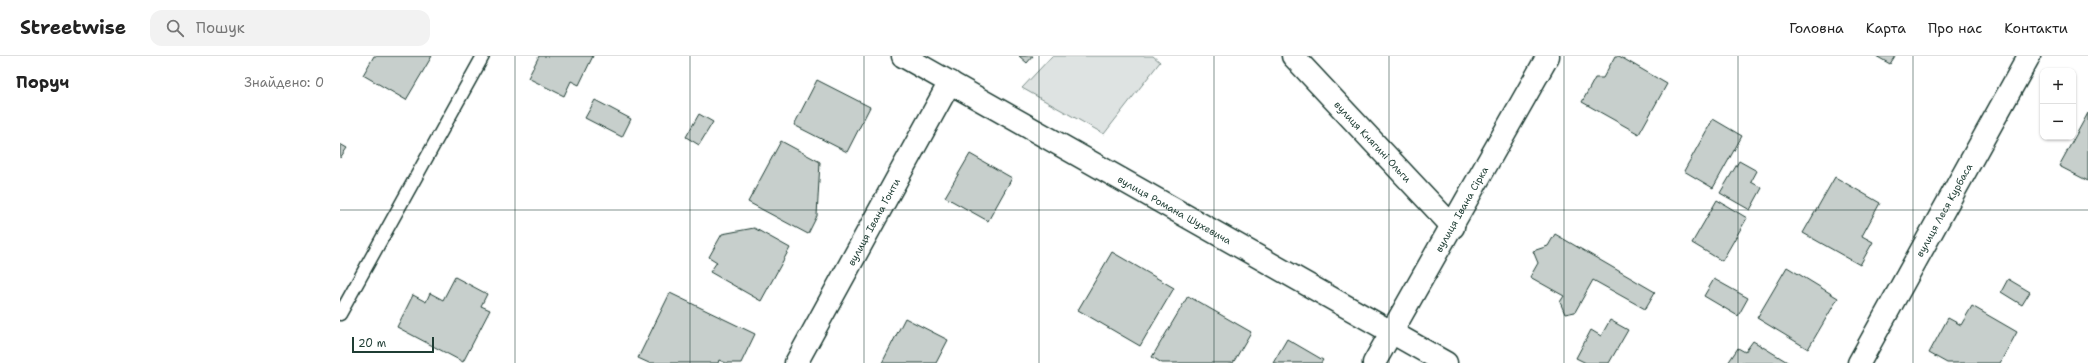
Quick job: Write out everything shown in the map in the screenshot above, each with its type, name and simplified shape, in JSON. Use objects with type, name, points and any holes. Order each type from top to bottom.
[{"type":"street","name":"вулиця Романа Шухевича","points":[[903,56],[1446,363]]},
{"type":"street","name":"вулиця Княгині Ольги","points":[[1293,56],[1453,227]]},
{"type":"street","name":"вулиця Івана Сірка","points":[[1374,363],[1453,227],[1548,56]]},
{"type":"street","name":"вулиця Леся Курбаса","points":[[1859,363],[2028,56]]},
{"type":"street","name":"вулиця Івана Ґонти","points":[[796,363],[950,82]]},
{"type":"lane","points":[[340,314],[483,56]]},
{"type":"shaded area","points":[[1052,56],[1153,56],[1160,62],[1104,134],[1022,88]]},
{"type":"building","points":[[374,56],[432,56],[406,100],[363,75]]},
{"type":"building","points":[[539,56],[593,56],[579,85],[571,81],[564,96],[528,78]]},
{"type":"building","points":[[1019,56],[1033,56],[1027,63]]},
{"type":"building","points":[[1615,56],[1619,56],[1667,84],[1639,134],[1582,102],[1595,78],[1603,78]]},
{"type":"building","points":[[1876,56],[1895,56],[1890,64]]},
{"type":"building","points":[[817,80],[870,107],[847,152],[794,125]]},
{"type":"building","points":[[595,100],[631,119],[622,137],[585,118]]},
{"type":"building","points":[[2088,113],[2088,181],[2059,166],[2073,140],[2076,140],[2076,135]]},
{"type":"building","points":[[699,114],[713,122],[699,145],[686,137]]},
{"type":"building","points":[[1713,119],[1742,136],[1713,188],[1684,171]]},
{"type":"building","points":[[781,141],[820,162],[817,216],[808,234],[748,202]]},
{"type":"building","points":[[340,144],[347,148],[340,158]]},
{"type":"building","points":[[970,154],[1012,178],[988,221],[945,197]]},
{"type":"building","points":[[1739,161],[1757,171],[1751,182],[1762,188],[1750,210],[1720,193]]},
{"type":"building","points":[[1835,177],[1880,203],[1862,236],[1873,242],[1860,265],[1803,233]]},
{"type":"building","points":[[1717,200],[1747,218],[1722,261],[1692,243]]},
{"type":"building","points":[[754,228],[790,248],[761,301],[710,272],[717,262],[709,257],[722,234]]},
{"type":"building","points":[[1555,234],[1655,292],[1645,309],[1593,280],[1575,312],[1565,314],[1560,302],[1564,296],[1530,277],[1538,263],[1533,251],[1548,246]]},
{"type":"building","points":[[1112,252],[1174,288],[1140,346],[1078,310]]},
{"type":"building","points":[[1787,267],[1838,298],[1808,349],[1757,318]]},
{"type":"building","points":[[455,277],[487,294],[481,306],[490,310],[463,362],[397,327],[413,295],[426,302],[430,293],[443,300]]},
{"type":"building","points":[[1714,279],[1748,298],[1738,316],[1704,296]]},
{"type":"building","points":[[2008,279],[2030,292],[2022,305],[2001,292]]},
{"type":"building","points":[[670,293],[755,334],[741,363],[726,363],[719,360],[718,363],[649,363],[638,358]]},
{"type":"building","points":[[1188,296],[1251,332],[1233,363],[1162,363],[1152,357]]},
{"type":"building","points":[[1972,306],[2017,332],[2000,363],[1947,363],[1929,353],[1948,318],[1961,325]]},
{"type":"building","points":[[905,318],[948,340],[936,363],[882,363]]},
{"type":"building","points":[[1610,320],[1628,330],[1609,363],[1586,363],[1576,358],[1591,330],[1601,336]]},
{"type":"building","points":[[1287,339],[1323,360],[1321,363],[1273,363]]},
{"type":"building","points":[[1753,341],[1789,363],[1728,363],[1738,348],[1745,352]]}]
